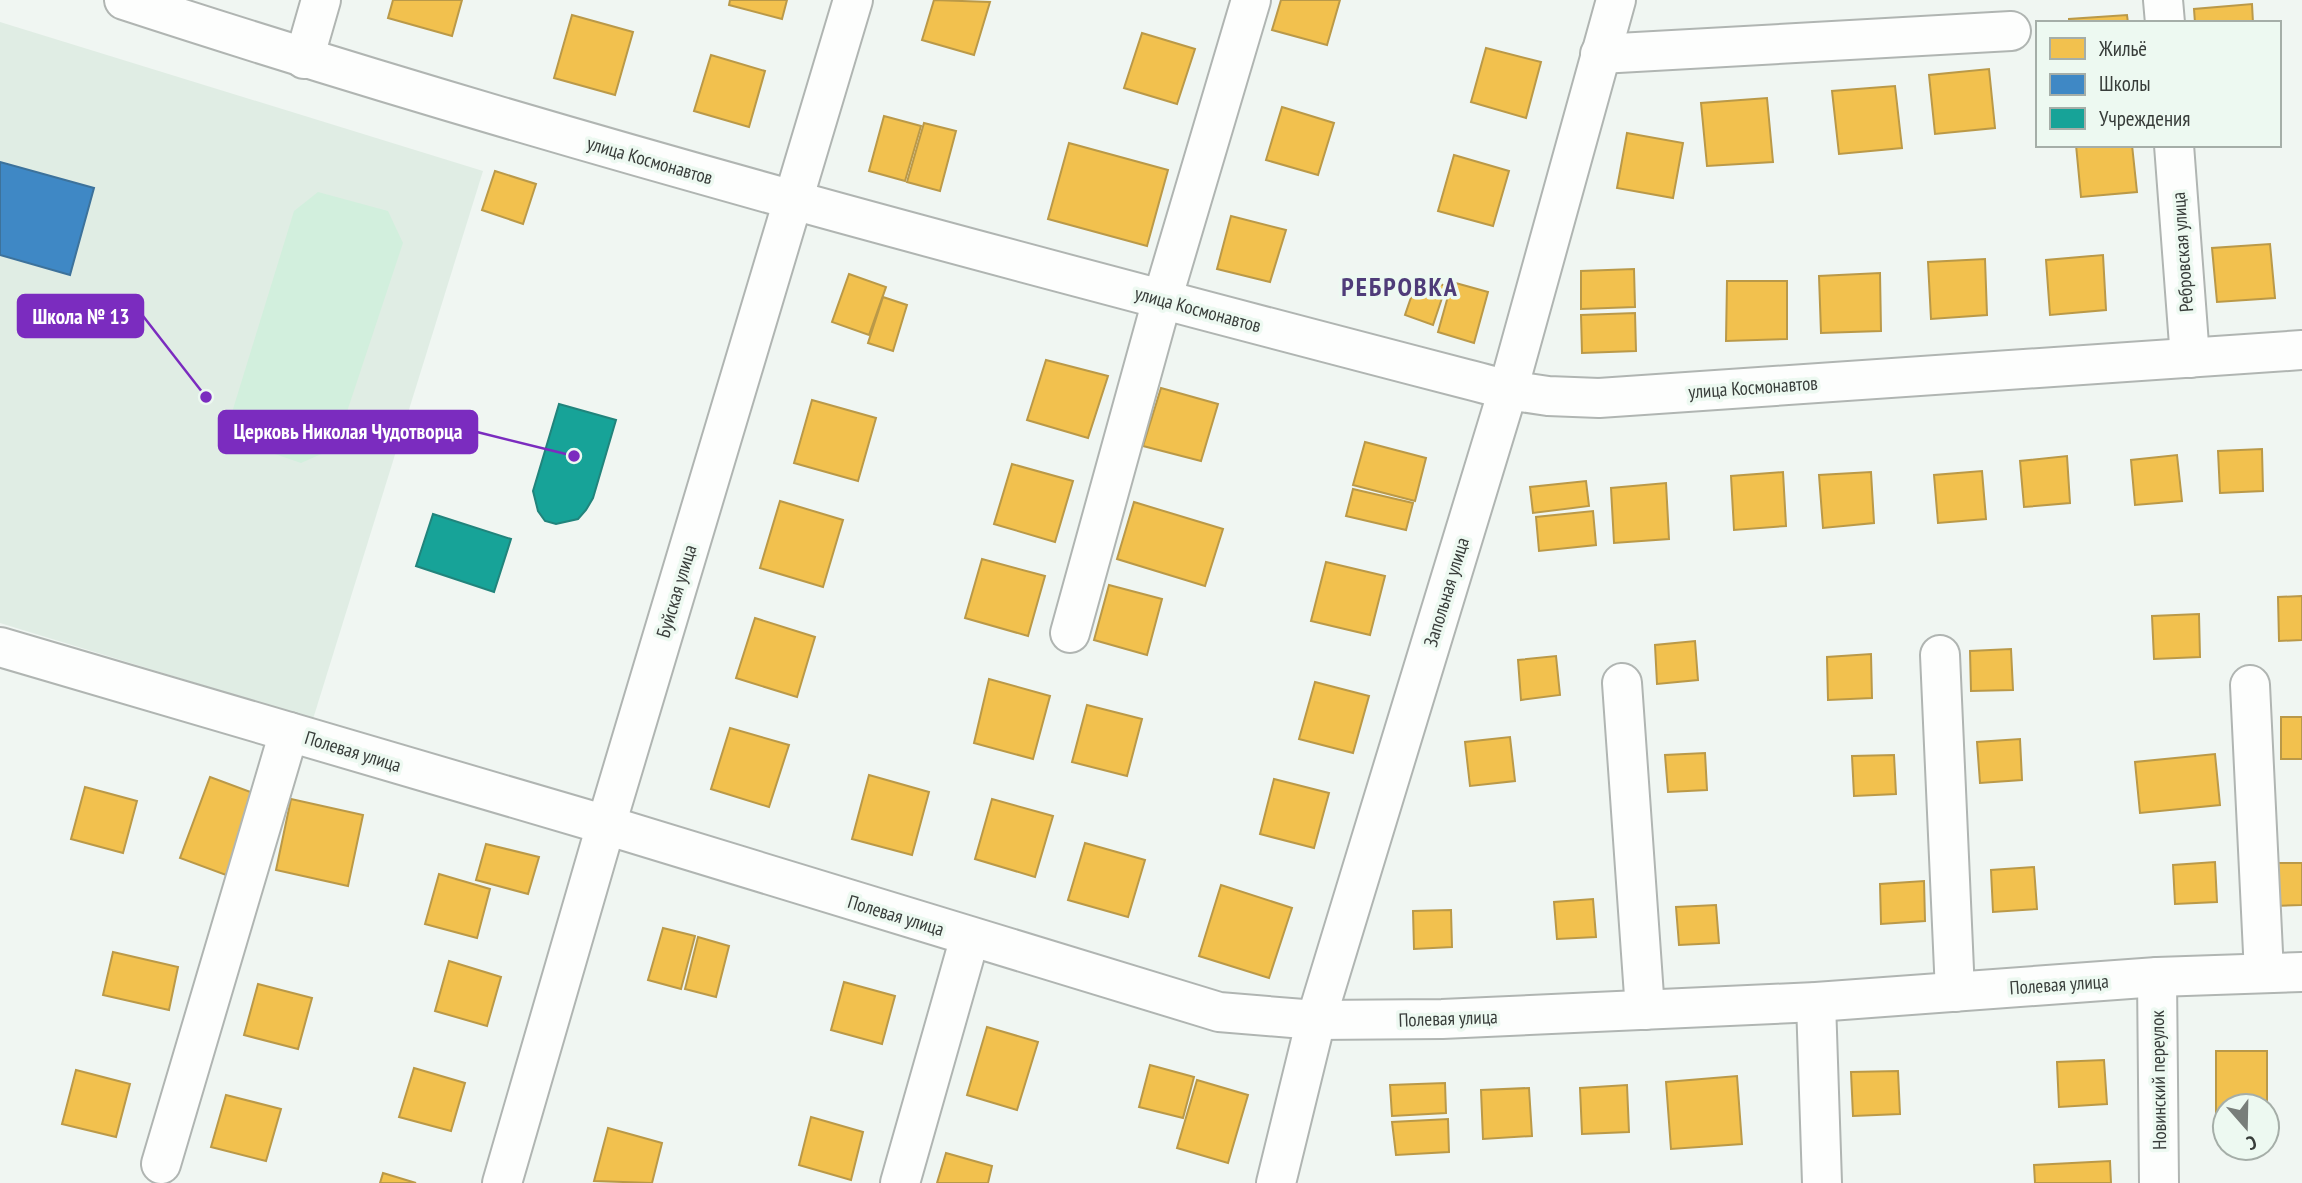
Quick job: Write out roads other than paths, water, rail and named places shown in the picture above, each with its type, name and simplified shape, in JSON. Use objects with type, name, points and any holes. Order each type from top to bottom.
[{"type":"street","name":"улица Космонавтов","points":[[124,0],[304,59],[793,202],[1508,390],[1549,396],[1599,398],[2302,350]]},
{"type":"street","points":[[304,59],[321,0]]},
{"type":"street","name":"Буйская улица","points":[[502,1183],[606,825],[853,0]]},
{"type":"street","points":[[1070,633],[1162,300],[1251,0]]},
{"type":"street","name":"Запольная улица","points":[[1276,1183],[1316,1020],[1508,390],[1616,0]]},
{"type":"street","points":[[2163,0],[2165,21]]},
{"type":"street","points":[[1600,54],[2011,31]]},
{"type":"street","name":"Ребровская улица","points":[[2174,147],[2190,358]]},
{"type":"street","name":"Полевая улица","points":[[0,646],[606,825],[1219,1012],[1316,1020],[1442,1019],[1816,1002],[2157,977],[2302,972]]},
{"type":"street","points":[[1940,655],[1955,992]]},
{"type":"street","points":[[1622,683],[1645,1010]]},
{"type":"street","points":[[2250,685],[2264,973]]},
{"type":"street","points":[[161,1164],[289,732]]},
{"type":"street","points":[[900,1183],[970,937]]},
{"type":"street","name":"Новинский переулок","points":[[2157,977],[2159,1183]]},
{"type":"street","points":[[1816,1002],[1822,1183]]},
{"type":"place","name":"Школа № 13","points":[[206,397]]},
{"type":"place","name":"Церковь Николая Чудотворца","points":[[574,456]]},
{"type":"district","name":"РЕБРОВКА","points":[[1400,286]]}]
